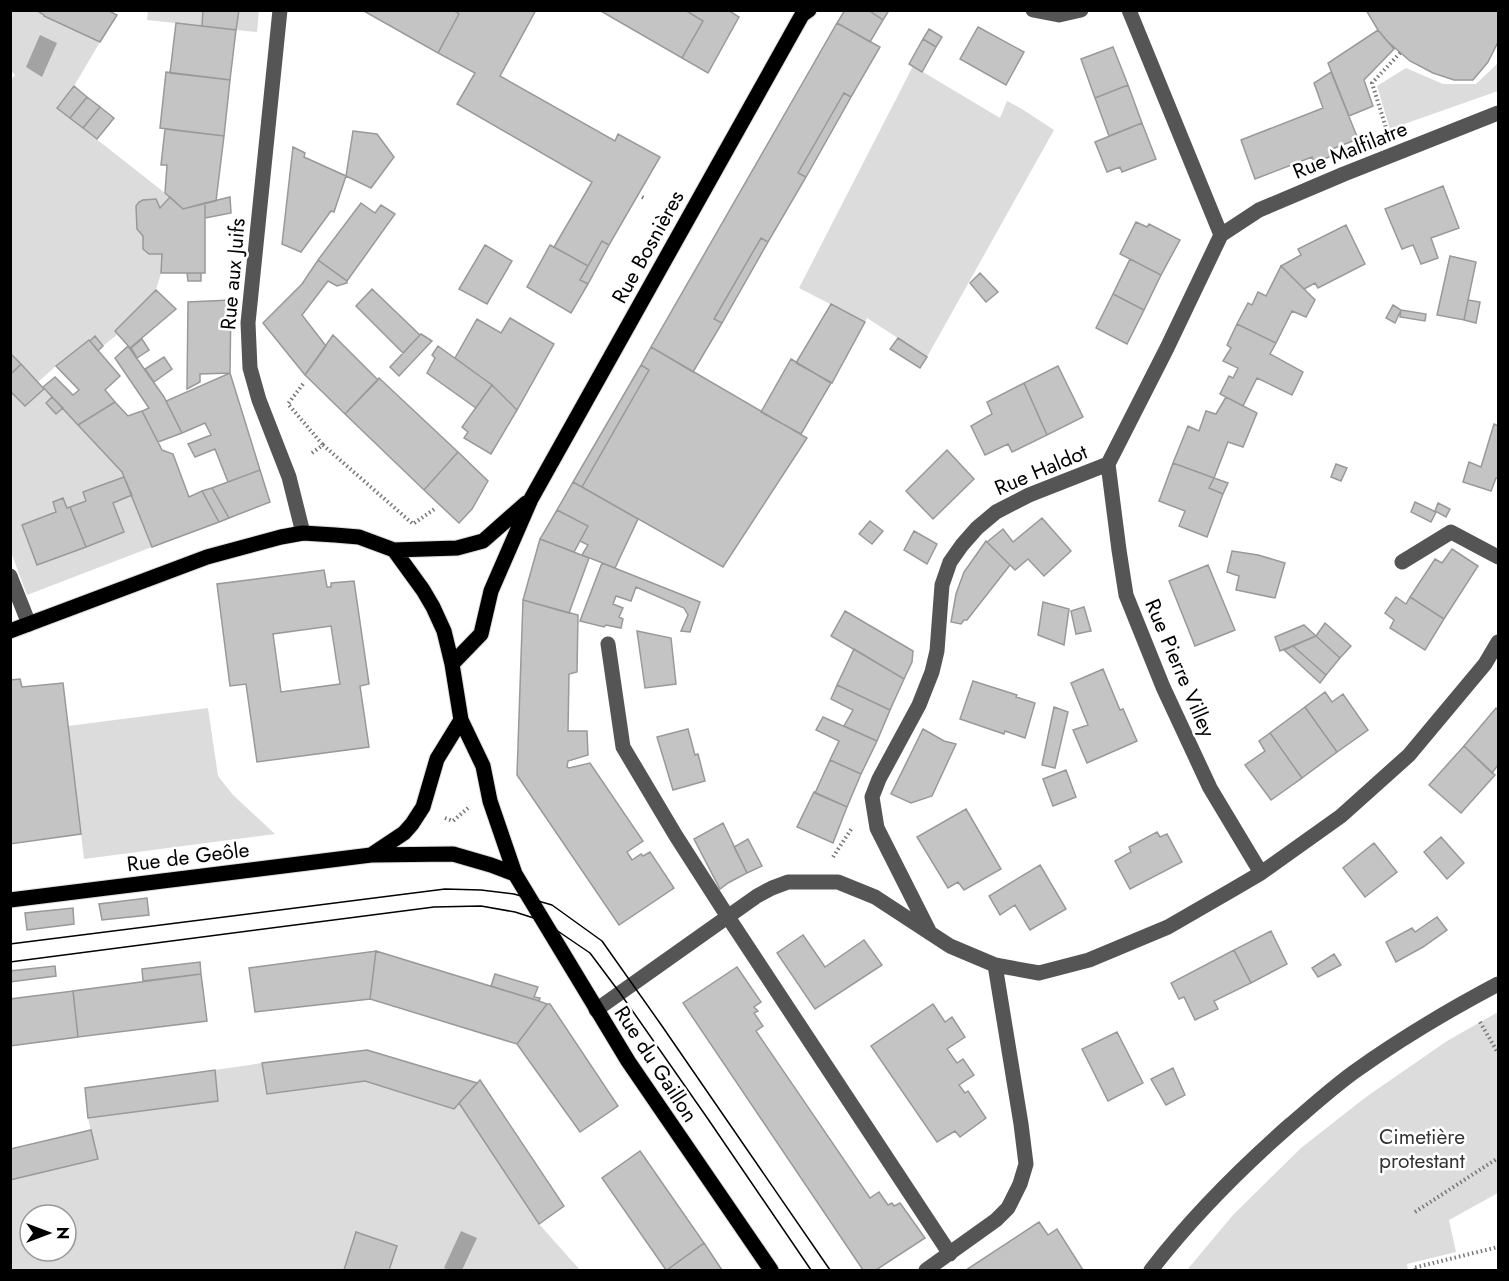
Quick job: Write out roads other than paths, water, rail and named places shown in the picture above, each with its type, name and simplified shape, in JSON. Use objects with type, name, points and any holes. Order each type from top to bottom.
[{"type":"main road","name":"Rue Bosnières","points":[[452,664],[481,634],[491,591],[531,500],[805,12]]},
{"type":"main road","name":"Rue Bosnières","points":[[394,550],[457,548],[483,541],[531,500]]},
{"type":"main road","points":[[10,632],[207,557],[281,537],[303,533],[358,537],[394,550]]},
{"type":"main road","name":"Rue du Gaillon","points":[[394,550],[423,590],[444,631],[461,720],[483,766],[490,801],[515,874],[596,1010],[660,1109],[771,1270]]},
{"type":"main road","points":[[371,855],[404,833],[412,824],[423,807],[437,759],[461,720]]},
{"type":"main road","points":[[371,855],[453,854],[491,864],[515,874]]},
{"type":"main road","name":"Rue de Geôle","points":[[10,900],[371,855]]},
{"type":"street","name":"Rue aux Juifs","points":[[279,10],[248,323],[250,368],[259,400],[287,470],[303,533]]},
{"type":"street","points":[[1033,10],[1059,15],[1081,10]]},
{"type":"street","points":[[1129,10],[1221,234]]},
{"type":"street","name":"Rue Malfilatre","points":[[1221,234],[1259,210],[1498,113]]},
{"type":"street","name":"Rue Haldot","points":[[930,933],[877,828],[872,797],[879,779],[920,705],[932,672],[937,651],[942,585],[950,562],[977,528],[996,512],[1029,495],[1108,464],[1167,348],[1221,234]]},
{"type":"street","name":"Rue Pierre Villey","points":[[1108,464],[1126,595],[1162,687],[1210,788],[1261,873]]},
{"type":"street","points":[[1402,562],[1451,532],[1498,557]]},
{"type":"street","points":[[10,576],[29,624]]},
{"type":"street","points":[[608,644],[623,747],[728,917],[950,1254]]},
{"type":"street","points":[[596,1010],[757,896],[788,882],[838,882],[875,897],[950,946],[995,965],[1039,973],[1089,960],[1168,927],[1261,873],[1341,816],[1409,754],[1485,664],[1498,644]]},
{"type":"street","points":[[1485,664],[1498,673]]},
{"type":"street","points":[[926,1270],[996,1220],[1008,1208],[1020,1184],[1026,1164],[1022,1124],[995,965]]},
{"type":"street","points":[[1151,1270],[1170,1246],[1257,1154],[1311,1106],[1353,1073],[1393,1046],[1451,1009],[1498,984]]},
{"type":"tram line","points":[[10,944],[445,889],[514,894],[552,905],[602,941],[830,1270]]},
{"type":"tram line","points":[[10,962],[434,907],[481,906],[515,912],[543,921],[590,953],[708,1119],[811,1270]]},
{"type":"park label","name":"Cimetière protestant","points":[[1422,1149]]}]
